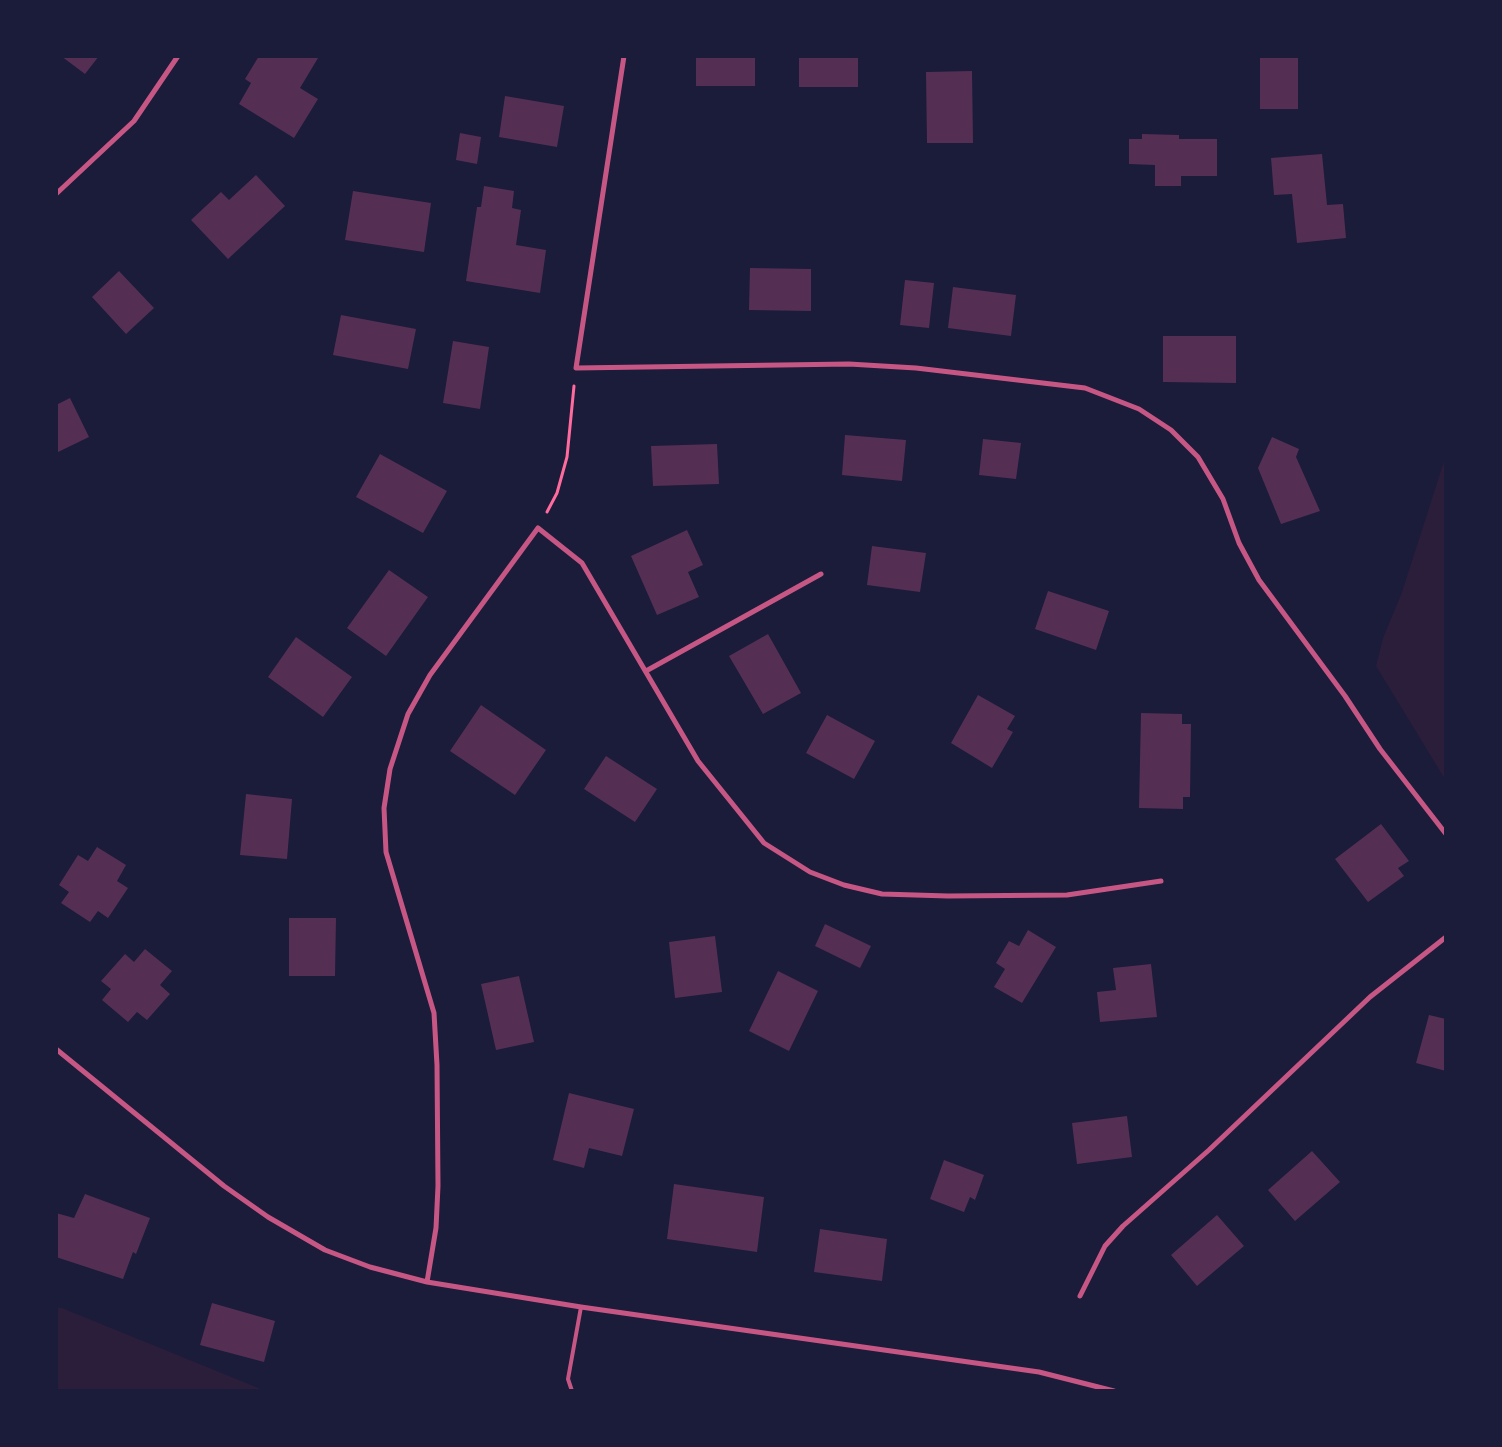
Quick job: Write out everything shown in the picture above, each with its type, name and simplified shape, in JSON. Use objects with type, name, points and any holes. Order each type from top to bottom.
[{"type":"street","points":[[56,194],[134,121],[178,56]]},
{"type":"street","points":[[624,56],[576,368],[849,364],[916,368],[1085,388],[1139,409],[1171,430],[1198,457],[1223,499],[1239,543],[1259,580],[1345,696],[1380,749],[1446,834]]},
{"type":"street","points":[[427,1282],[436,1228],[438,1186],[437,1065],[434,1013],[386,852],[384,808],[390,769],[408,714],[430,675],[538,528],[582,563],[698,760],[764,843],[810,872],[844,885],[882,894],[920,895],[1067,895],[1161,881]]},
{"type":"street","points":[[646,671],[822,574]]},
{"type":"street","points":[[1080,1296],[1104,1246],[1122,1226],[1209,1150],[1370,998],[1446,937]]},
{"type":"street","points":[[56,1049],[224,1186],[268,1217],[325,1250],[351,1260],[427,1282],[581,1307],[1039,1372],[1114,1391]]},
{"type":"lane","points":[[572,1391],[568,1380],[581,1307]]},
{"type":"path","points":[[538,528],[558,493],[567,458],[576,368]]},
{"type":"shaded area","points":[[1446,455],[1446,781],[1376,666],[1383,638],[1402,592]]},
{"type":"shaded area","points":[[56,1308],[62,1308],[266,1391],[56,1391]]},
{"type":"building","points":[[61,56],[99,56],[85,74]]},
{"type":"building","points":[[259,56],[318,58],[300,88],[318,99],[294,138],[239,104],[251,83],[245,79]]},
{"type":"building","points":[[696,56],[755,56],[755,86],[696,86]]},
{"type":"building","points":[[799,56],[858,56],[858,87],[799,87]]},
{"type":"building","points":[[1260,56],[1298,56],[1298,109],[1260,109]]},
{"type":"building","points":[[972,71],[973,143],[927,143],[926,72]]},
{"type":"building","points":[[505,96],[564,106],[557,147],[499,137]]},
{"type":"building","points":[[460,133],[481,137],[477,164],[456,160]]},
{"type":"building","points":[[1142,134],[1179,135],[1179,139],[1217,139],[1217,176],[1181,176],[1181,186],[1155,186],[1155,165],[1129,164],[1129,139],[1142,139]]},
{"type":"building","points":[[1322,154],[1327,205],[1343,204],[1346,238],[1297,243],[1292,194],[1274,195],[1271,158]]},
{"type":"building","points":[[256,175],[285,206],[228,259],[191,220],[221,192],[229,200]]},
{"type":"building","points":[[484,186],[514,191],[512,208],[521,210],[516,245],[546,250],[540,293],[466,281],[477,207],[481,207]]},
{"type":"building","points":[[353,191],[431,203],[424,252],[345,240]]},
{"type":"building","points":[[750,268],[811,269],[811,311],[749,310]]},
{"type":"building","points":[[119,271],[154,308],[126,334],[92,297]]},
{"type":"building","points":[[905,280],[934,283],[929,328],[900,325]]},
{"type":"building","points":[[953,287],[1016,295],[1011,336],[948,328]]},
{"type":"building","points":[[341,315],[416,329],[408,369],[333,355]]},
{"type":"building","points":[[1163,336],[1236,336],[1236,383],[1163,382]]},
{"type":"building","points":[[453,341],[489,347],[480,409],[443,403]]},
{"type":"building","points":[[70,398],[89,437],[56,453],[56,405]]},
{"type":"building","points":[[845,435],[906,440],[902,481],[842,475]]},
{"type":"building","points":[[1272,437],[1299,449],[1296,457],[1320,511],[1281,524],[1258,468]]},
{"type":"building","points":[[983,439],[1021,443],[1016,479],[979,475]]},
{"type":"building","points":[[717,444],[719,484],[653,486],[651,446]]},
{"type":"building","points":[[380,454],[447,491],[423,533],[356,497]]},
{"type":"building","points":[[687,530],[703,565],[688,572],[699,597],[657,615],[631,556]]},
{"type":"building","points":[[872,546],[926,553],[920,592],[867,585]]},
{"type":"building","points":[[389,570],[428,597],[386,656],[347,628]]},
{"type":"building","points":[[1048,591],[1109,611],[1096,650],[1035,629]]},
{"type":"building","points":[[768,634],[801,693],[763,714],[729,656]]},
{"type":"building","points":[[296,637],[352,677],[323,717],[268,677]]},
{"type":"building","points":[[978,695],[1015,716],[1007,729],[1013,732],[992,768],[951,743]]},
{"type":"building","points":[[481,705],[546,750],[515,795],[450,751]]},
{"type":"building","points":[[1141,713],[1182,714],[1182,724],[1191,724],[1190,797],[1183,797],[1183,809],[1139,808]]},
{"type":"building","points":[[827,715],[875,741],[854,779],[806,753]]},
{"type":"building","points":[[606,756],[657,789],[635,822],[584,789]]},
{"type":"building","points":[[246,794],[292,799],[287,859],[240,855]]},
{"type":"building","points":[[1381,824],[1409,861],[1398,868],[1404,876],[1368,902],[1335,859]]},
{"type":"building","points":[[97,847],[126,865],[117,881],[128,888],[108,918],[98,911],[90,922],[61,903],[69,892],[59,885],[78,855],[88,861]]},
{"type":"building","points":[[289,918],[336,918],[335,976],[289,976]]},
{"type":"building","points":[[825,924],[871,946],[860,968],[815,946]]},
{"type":"building","points":[[1028,930],[1056,947],[1022,1003],[994,987],[1005,969],[996,963],[1009,941],[1019,946]]},
{"type":"building","points":[[715,936],[722,992],[675,998],[669,942]]},
{"type":"building","points":[[145,949],[172,971],[160,985],[170,994],[147,1020],[137,1012],[128,1022],[102,1000],[111,989],[101,981],[125,954],[134,962]]},
{"type":"building","points":[[1151,964],[1157,1017],[1100,1022],[1097,992],[1116,990],[1113,968]]},
{"type":"building","points":[[778,971],[818,991],[789,1051],[749,1031]]},
{"type":"building","points":[[519,976],[534,1042],[496,1050],[481,984]]},
{"type":"building","points":[[1429,1015],[1446,1019],[1446,1071],[1416,1063]]},
{"type":"building","points":[[569,1093],[634,1109],[622,1156],[589,1148],[584,1168],[553,1160]]},
{"type":"building","points":[[1127,1116],[1132,1157],[1077,1164],[1072,1123]]},
{"type":"building","points":[[1312,1151],[1340,1182],[1295,1221],[1268,1190]]},
{"type":"building","points":[[944,1160],[984,1175],[975,1200],[970,1197],[964,1212],[930,1199]]},
{"type":"building","points":[[674,1184],[764,1197],[757,1252],[667,1239]]},
{"type":"building","points":[[85,1194],[150,1218],[136,1254],[133,1252],[123,1279],[56,1257],[56,1213],[74,1218]]},
{"type":"building","points":[[1217,1215],[1244,1246],[1197,1286],[1171,1255]]},
{"type":"building","points":[[820,1229],[887,1239],[882,1281],[814,1272]]},
{"type":"building","points":[[212,1303],[275,1321],[264,1362],[200,1345]]}]
